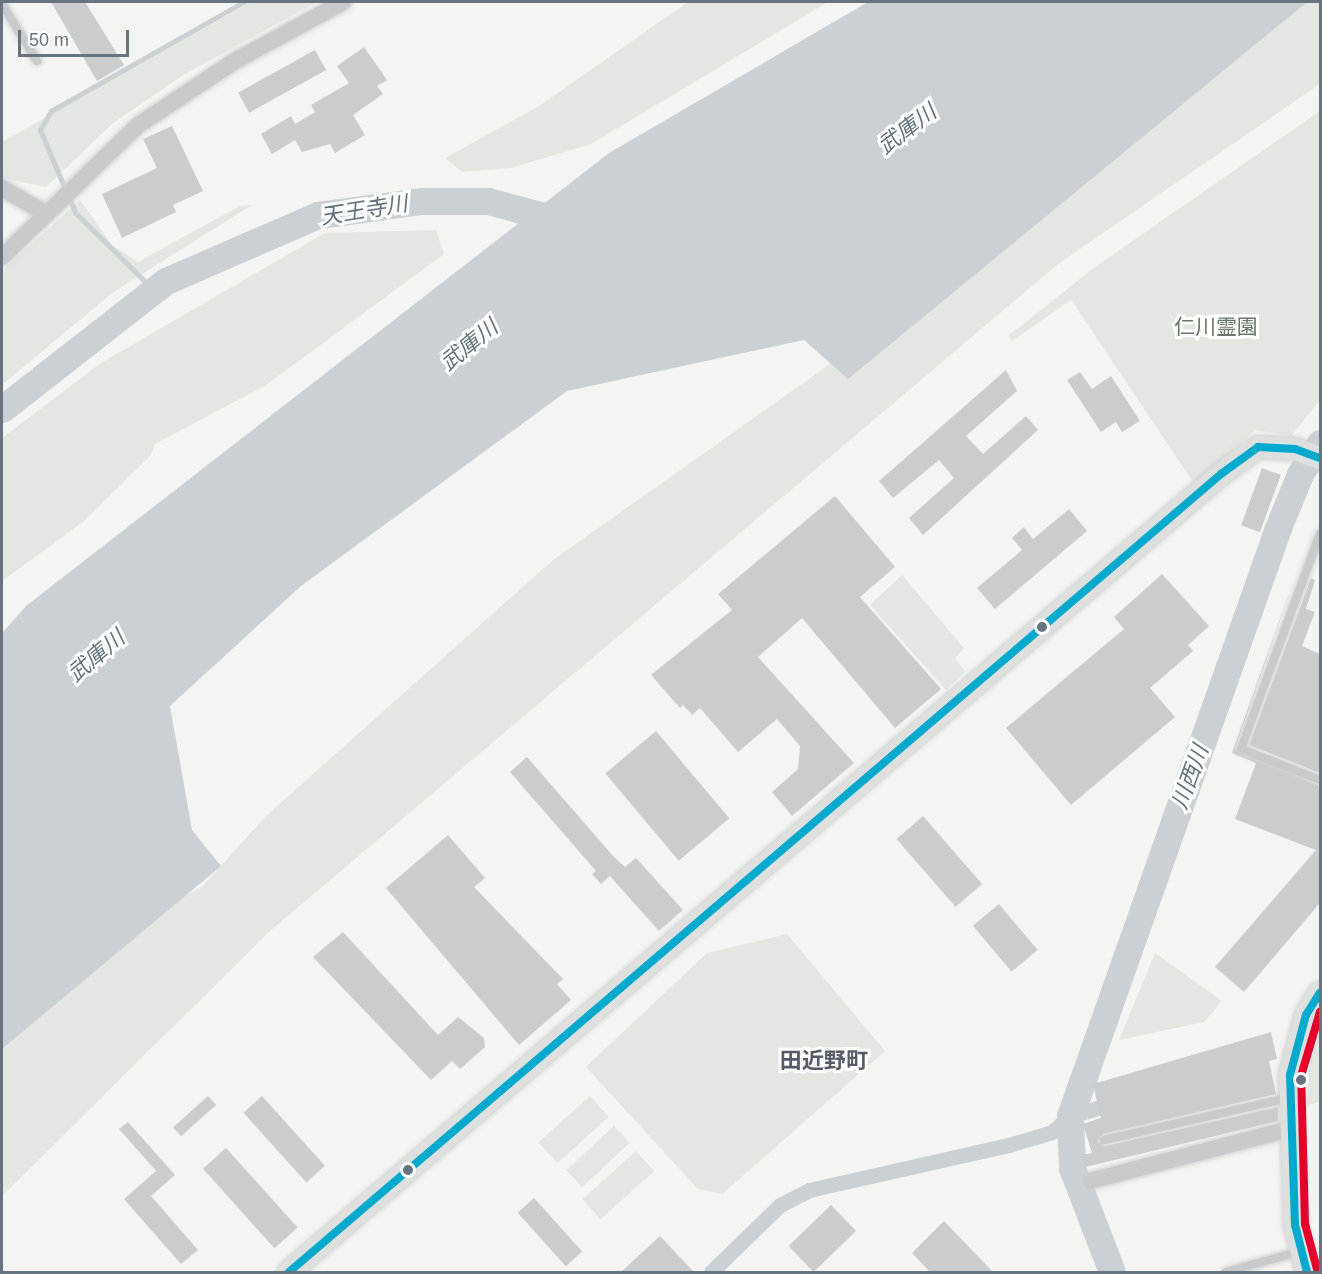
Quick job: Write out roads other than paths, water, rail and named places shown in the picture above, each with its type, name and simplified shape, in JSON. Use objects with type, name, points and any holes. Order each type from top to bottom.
[{"type":"main road","points":[[289,1272],[1221,474],[1258,447],[1295,449],[1320,458]]},
{"type":"main road","points":[[1307,1272],[1295,1225],[1292,1097],[1295,1043],[1320,993]]},
{"type":"street","points":[[2,257],[43,212],[137,126],[235,61],[344,2]]},
{"type":"street","points":[[2,188],[32,200],[43,212]]},
{"type":"street","points":[[1090,1181],[1294,1128]]},
{"type":"lane","points":[[2,4],[36,61]]},
{"type":"lane","points":[[1320,534],[1241,748],[1320,780]]},
{"type":"lane","points":[[1104,1140],[1292,1097]]},
{"type":"lane","points":[[1226,1272],[1301,1251]]},
{"type":"water","name":"武庫川","points":[[868,2],[1307,2],[848,379],[804,340],[567,391],[301,586],[170,706],[192,830],[221,866],[2,1049],[2,633],[26,606],[609,153]]},
{"type":"waterway","points":[[65,189],[40,130],[51,111],[244,2]]},
{"type":"waterway","points":[[69,196],[76,213],[153,289]]},
{"type":"waterway","name":"天王寺川","points":[[2,409],[166,281],[318,215],[422,201],[488,201],[566,222]]},
{"type":"waterway","name":"川西川","points":[[1112,1272],[1072,1168],[1070,1116],[1278,528],[1300,474],[1320,443]]},
{"type":"waterway","points":[[711,1272],[780,1205],[809,1190],[1009,1145],[1052,1132],[1070,1116],[1118,1102]]},
{"type":"district","name":"田近野町","points":[[824,1061]]},
{"type":"park label","name":"仁川霊園","points":[[1216,327]]}]
